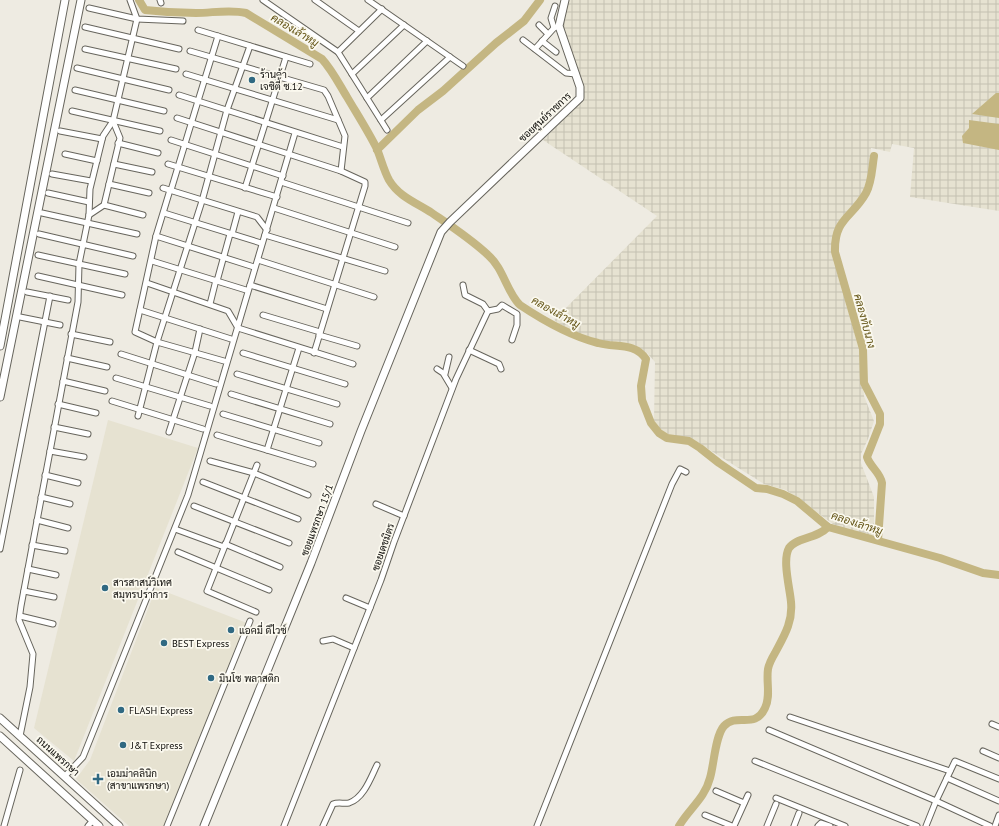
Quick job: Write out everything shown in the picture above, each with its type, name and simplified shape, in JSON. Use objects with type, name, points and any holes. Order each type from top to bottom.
[{"type":"street","points":[[0,346],[65,0]]},
{"type":"street","points":[[0,397],[81,0]]},
{"type":"street","points":[[20,736],[30,687],[33,654],[19,620],[78,296],[77,285],[79,264],[88,222],[91,181],[102,139],[113,121],[137,19],[130,0]]},
{"type":"street","points":[[263,0],[338,52],[387,130]]},
{"type":"street","points":[[315,0],[359,31]]},
{"type":"street","points":[[368,0],[463,66]]},
{"type":"street","points":[[535,49],[548,34],[557,27],[565,0]]},
{"type":"street","points":[[555,6],[551,18],[557,27]]},
{"type":"street","points":[[89,8],[137,19],[183,21]]},
{"type":"street","points":[[338,52],[382,9]]},
{"type":"street","points":[[352,74],[404,25]]},
{"type":"street","points":[[538,25],[548,34]]},
{"type":"street","points":[[85,27],[179,49]]},
{"type":"street","name":"ซอยศูนย์ราชการ","points":[[450,222],[580,98],[581,92],[576,74],[557,27]]},
{"type":"street","points":[[198,30],[310,64]]},
{"type":"street","points":[[218,36],[164,213],[162,214],[135,332],[157,342],[224,361]]},
{"type":"street","points":[[523,40],[566,74],[576,74]]},
{"type":"street","points":[[367,98],[427,41]]},
{"type":"street","points":[[542,41],[556,52]]},
{"type":"street","points":[[138,416],[144,387],[157,342],[186,246],[202,200],[222,133],[227,110],[250,46]]},
{"type":"street","points":[[84,49],[176,70]]},
{"type":"street","points":[[190,51],[242,68],[324,90],[345,136],[341,171]]},
{"type":"street","points":[[245,188],[286,57]]},
{"type":"street","points":[[381,120],[450,57]]},
{"type":"street","points":[[77,68],[169,90]]},
{"type":"street","points":[[186,74],[338,120]]},
{"type":"street","points":[[75,90],[164,110]]},
{"type":"street","points":[[179,95],[343,147]]},
{"type":"street","points":[[72,111],[160,131]]},
{"type":"street","points":[[177,118],[341,171],[365,182],[359,208],[314,353]]},
{"type":"street","points":[[89,215],[104,205],[120,135],[113,121]]},
{"type":"street","points":[[60,131],[102,139]]},
{"type":"street","points":[[65,776],[83,757],[188,495],[295,133]]},
{"type":"street","points":[[171,140],[215,156],[283,176]]},
{"type":"street","points":[[118,143],[158,153]]},
{"type":"street","points":[[65,154],[96,161]]},
{"type":"street","points":[[114,164],[152,172]]},
{"type":"street","points":[[168,164],[208,178],[277,197]]},
{"type":"street","points":[[52,174],[91,181]]},
{"type":"street","points":[[281,182],[408,223]]},
{"type":"street","points":[[109,184],[149,193]]},
{"type":"street","points":[[163,188],[256,217],[266,232],[385,271]]},
{"type":"street","points":[[48,193],[89,202]]},
{"type":"street","points":[[104,205],[143,215]]},
{"type":"street","points":[[274,208],[395,247]]},
{"type":"street","points":[[210,304],[238,212]]},
{"type":"street","points":[[42,213],[137,234]]},
{"type":"street","points":[[164,213],[261,243]]},
{"type":"street","name":"ซอยแพรกษา 15/1","points":[[204,826],[311,564],[361,431],[441,232],[450,222]]},
{"type":"street","points":[[39,234],[133,256]]},
{"type":"street","points":[[156,236],[254,267]]},
{"type":"street","points":[[38,255],[125,274]]},
{"type":"street","points":[[258,260],[374,297]]},
{"type":"street","points":[[152,261],[246,290]]},
{"type":"street","points":[[38,276],[122,295]]},
{"type":"street","points":[[147,283],[228,311],[238,328],[353,364]]},
{"type":"street","points":[[463,285],[465,295],[483,304],[488,311],[498,309],[502,306],[517,314],[517,325],[512,340]]},
{"type":"street","points":[[250,286],[327,310]]},
{"type":"street","points":[[27,292],[68,300]]},
{"type":"street","points":[[0,549],[50,296]]},
{"type":"street","points":[[140,310],[230,339]]},
{"type":"street","name":"ซอยเดชมิตร","points":[[284,826],[370,608],[452,388],[488,311]]},
{"type":"street","points":[[263,315],[357,346]]},
{"type":"street","points":[[20,318],[60,325]]},
{"type":"street","points":[[169,432],[195,352],[200,330]]},
{"type":"street","points":[[71,334],[110,342]]},
{"type":"street","points":[[267,450],[299,348]]},
{"type":"street","points":[[469,350],[499,364],[501,369]]},
{"type":"street","points":[[243,353],[346,384]]},
{"type":"street","points":[[121,354],[216,384]]},
{"type":"street","points":[[444,374],[450,357]]},
{"type":"street","points":[[67,358],[107,367]]},
{"type":"street","points":[[437,369],[444,374],[452,388]]},
{"type":"street","points":[[237,374],[337,404]]},
{"type":"street","points":[[116,378],[210,406]]},
{"type":"street","points":[[63,382],[105,391]]},
{"type":"street","points":[[231,394],[330,424]]},
{"type":"street","points":[[112,401],[204,429]]},
{"type":"street","points":[[58,404],[96,413]]},
{"type":"street","points":[[223,414],[319,443]]},
{"type":"street","points":[[54,427],[88,434]]},
{"type":"street","points":[[217,435],[313,464]]},
{"type":"street","points":[[50,451],[84,457]]},
{"type":"street","points":[[210,461],[254,473],[308,495]]},
{"type":"street","points":[[256,612],[206,591],[257,465]]},
{"type":"street","points":[[537,826],[672,484],[680,468],[686,472]]},
{"type":"street","points":[[45,475],[78,483]]},
{"type":"street","points":[[203,482],[298,519]]},
{"type":"street","points":[[41,497],[70,504]]},
{"type":"street","points":[[376,504],[404,516]]},
{"type":"street","points":[[194,506],[235,520],[289,543]]},
{"type":"street","points":[[37,520],[68,528]]},
{"type":"street","points":[[174,529],[225,546],[280,567]]},
{"type":"street","points":[[32,545],[66,551]]},
{"type":"street","points":[[178,552],[269,590]]},
{"type":"street","points":[[28,568],[56,575]]},
{"type":"street","points":[[24,590],[54,596]]},
{"type":"street","points":[[346,598],[370,608]]},
{"type":"street","points":[[20,616],[53,624]]},
{"type":"street","points":[[167,826],[250,621]]},
{"type":"street","points":[[322,641],[333,639],[354,648]]},
{"type":"street","points":[[790,717],[950,771]]},
{"type":"street","name":"ถนนแพรกษา","points":[[0,718],[119,826]]},
{"type":"street","points":[[992,724],[999,727]]},
{"type":"street","points":[[769,730],[936,801],[990,826]]},
{"type":"street","points":[[0,736],[90,823],[99,826]]},
{"type":"street","points":[[983,751],[999,758]]},
{"type":"street","points":[[755,761],[917,826]]},
{"type":"street","points":[[926,826],[955,761],[999,779]]},
{"type":"street","points":[[323,826],[333,804],[347,803],[356,800],[365,789],[377,765]]},
{"type":"street","points":[[4,826],[20,770]]},
{"type":"street","points":[[947,778],[999,801]]},
{"type":"street","points":[[716,791],[744,803]]},
{"type":"street","points":[[705,815],[733,826],[748,795]]},
{"type":"street","points":[[776,798],[845,826]]},
{"type":"street","points":[[767,826],[776,804]]},
{"type":"street","points":[[794,826],[799,813]]},
{"type":"street","points":[[995,826],[999,815]]},
{"type":"street","points":[[818,826],[821,823],[830,826]]},
{"type":"shaded area","points":[[564,0],[999,0],[999,211],[910,197],[914,148],[892,144],[890,152],[871,148],[868,184],[865,191],[837,227],[833,237],[846,304],[862,358],[864,396],[874,421],[861,454],[861,463],[874,497],[874,535],[860,535],[833,524],[786,490],[764,484],[697,442],[670,435],[660,430],[654,421],[655,362],[647,353],[616,348],[575,334],[554,320],[657,216],[543,140],[584,99],[584,91],[563,26]]},
{"type":"shaded area","points":[[996,93],[999,93],[999,118],[972,114]]},
{"type":"shaded area","points":[[969,120],[999,124],[999,150],[963,143],[962,136],[969,128]]},
{"type":"shaded area","name":"สารสาสน์วิเทศ สมุทรปราการ","points":[[108,420],[198,448],[74,761],[34,728]]},
{"type":"shaded area","points":[[156,588],[252,625],[169,826],[129,826],[76,779],[90,760]]},
{"type":"waterway","name":"คลองเล้าหมู","points":[[139,0],[145,10],[183,13],[227,11],[246,13],[322,59],[335,77],[370,136],[377,149],[387,176],[393,186],[403,195],[461,233],[488,255],[498,267],[511,293],[520,305],[567,332],[598,343],[624,346],[636,350],[646,359],[641,386],[642,400],[651,423],[659,433],[667,438],[689,441],[756,488],[767,489],[783,494],[797,501],[828,527],[940,558],[983,573],[999,575]]},
{"type":"waterway","points":[[377,150],[418,110],[443,91],[496,43],[524,21],[540,0]]},
{"type":"waterway","name":"คลองทับนาง","points":[[874,156],[871,180],[868,189],[861,201],[845,219],[837,232],[835,252],[863,349],[864,383],[880,414],[880,424],[867,457],[882,483],[878,540]]},
{"type":"waterway","points":[[679,826],[701,797],[708,785],[715,751],[724,726],[734,720],[751,720],[756,718],[761,715],[767,703],[768,667],[785,635],[791,616],[791,602],[786,567],[789,548],[792,544],[818,534],[828,527]]},
{"type":"place","name":"ร้านค้า เจซิตี้ ซ.12","points":[[252,80]]},
{"type":"place","name":"สารสาสน์วิเทศ สมุทรปราการ","points":[[105,588]]},
{"type":"place","name":"แอคมี่ ดีไวซ์","points":[[231,630]]},
{"type":"place","name":"BEST Express","points":[[164,643]]},
{"type":"place","name":"มินโซ พลาสติก","points":[[211,678]]},
{"type":"place","name":"FLASH Express","points":[[121,710]]},
{"type":"place","name":"J&T Express","points":[[123,745]]},
{"type":"place","name":"เอมม่าคลินิก (สาขาแพรกษา)","points":[[98,779]]}]
